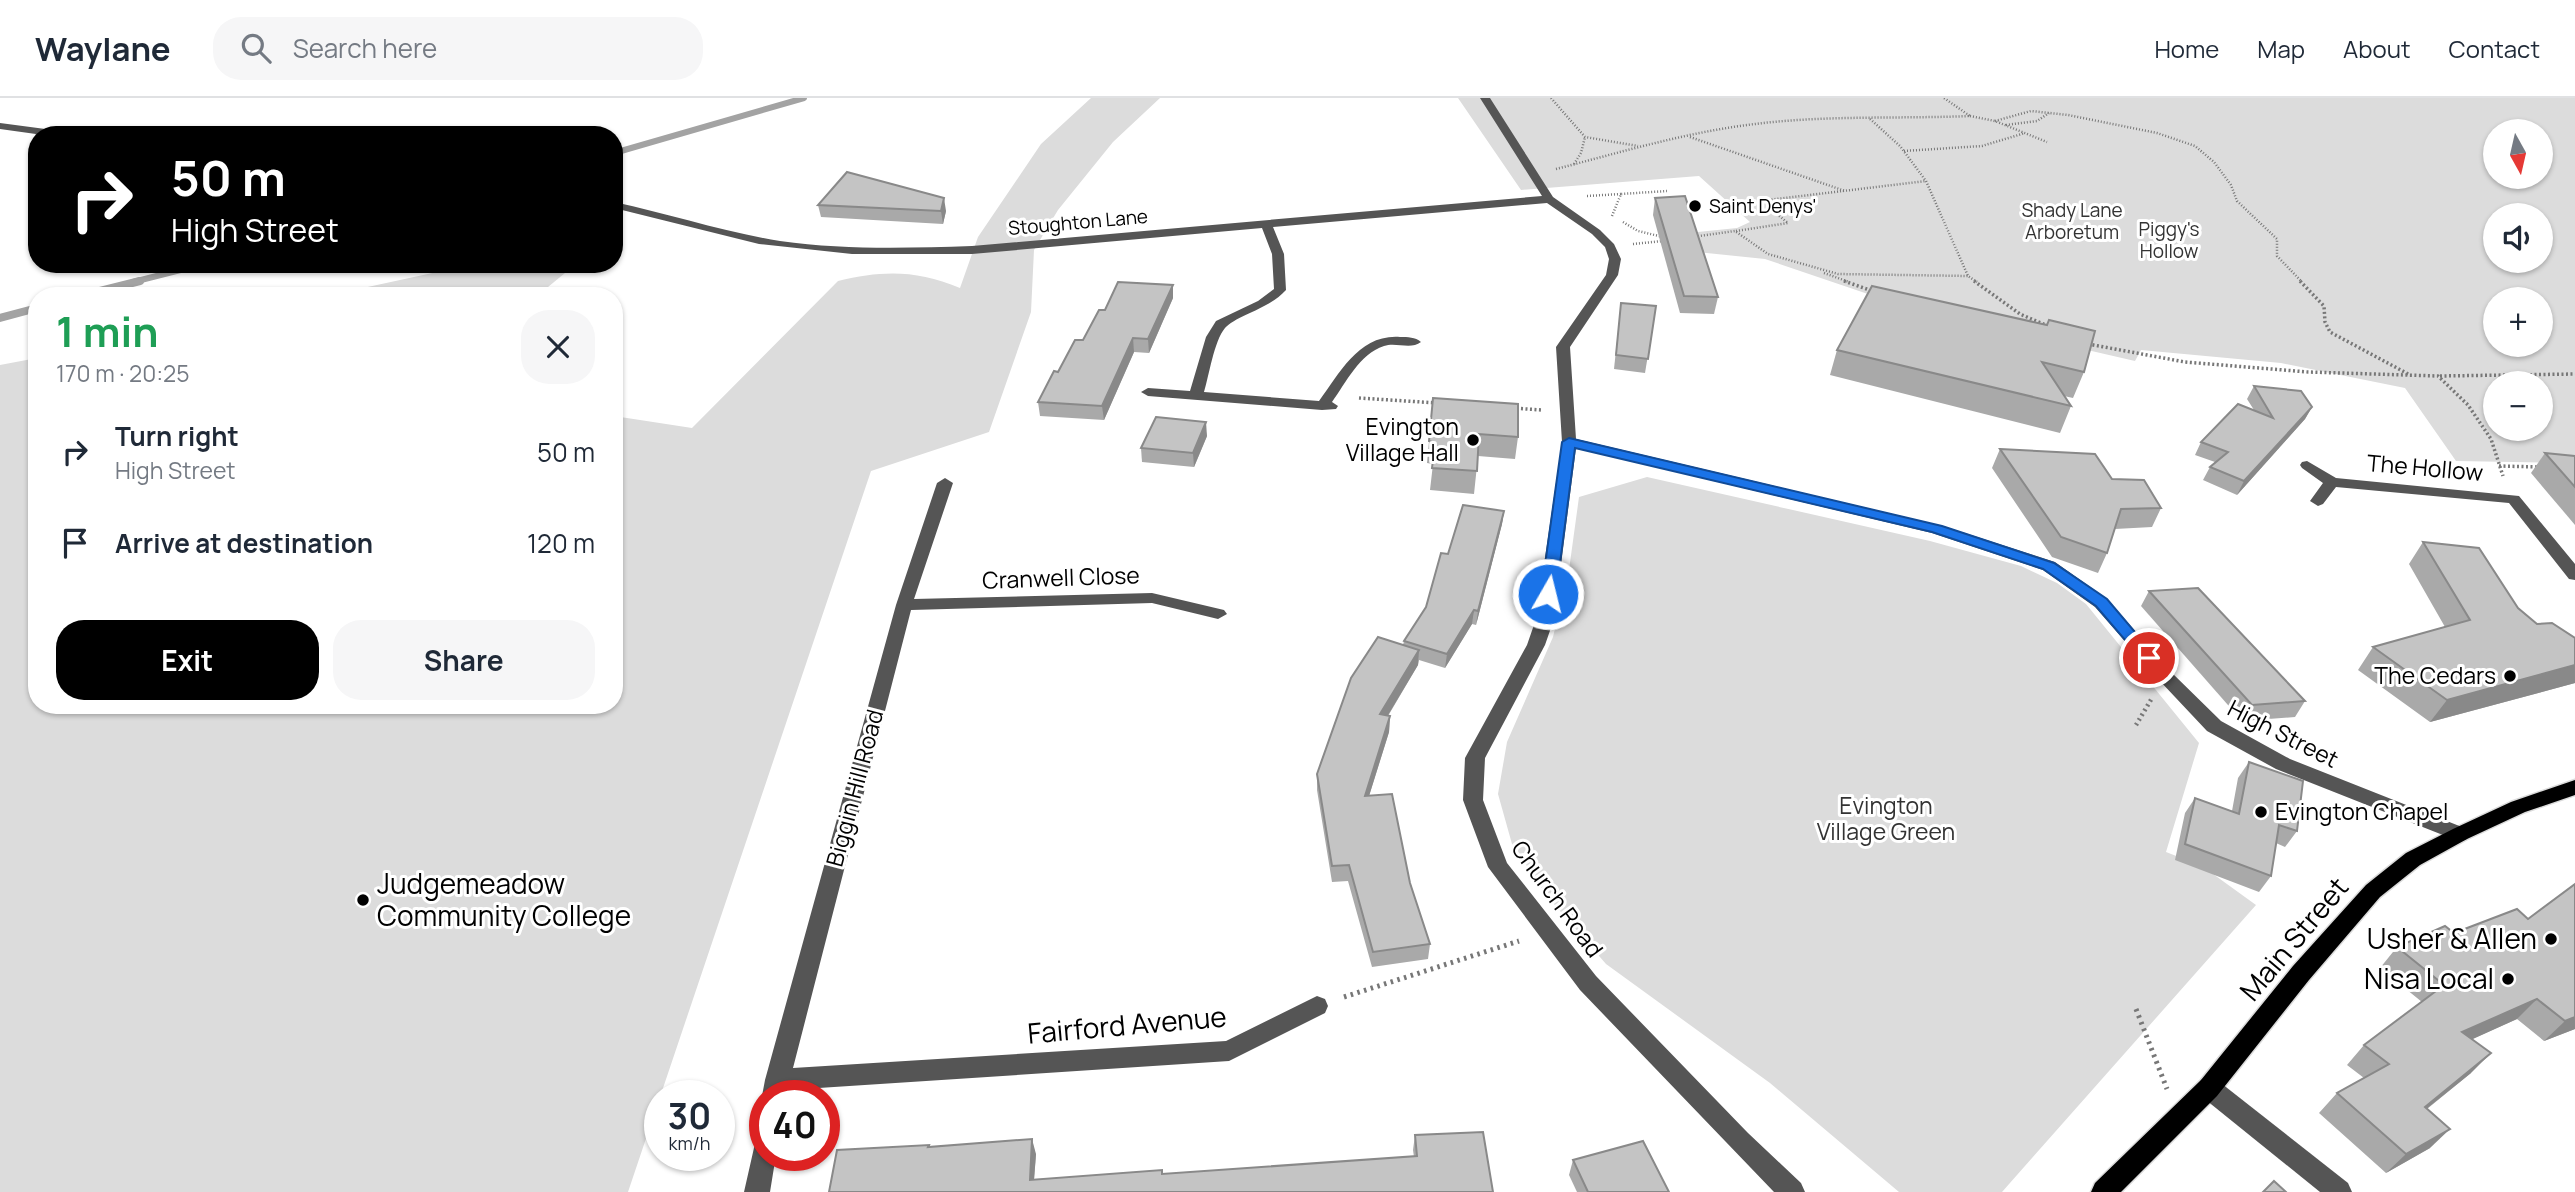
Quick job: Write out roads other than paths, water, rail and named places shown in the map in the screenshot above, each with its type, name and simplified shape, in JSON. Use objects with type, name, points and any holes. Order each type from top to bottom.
[{"type":"main road","name":"Main Street","points":[[2104,1192],[2209,1088],[2301,973],[2373,891],[2413,859],[2460,834],[2518,807],[2575,787]]},
{"type":"street","points":[[1485,98],[1549,199]]},
{"type":"street","points":[[0,126],[28,130]]},
{"type":"street","name":"Stoughton Lane","points":[[623,207],[780,244],[845,252],[972,250],[1549,199]]},
{"type":"street","name":"Church Road","points":[[1549,199],[1596,232],[1610,246],[1615,259],[1612,275],[1563,347],[1569,442],[1545,620],[1536,645],[1475,758],[1474,800],[1483,832],[1498,867],[1546,932],[1588,983],[1739,1141],[1792,1192]]},
{"type":"street","points":[[1196,395],[1213,337],[1221,324],[1262,304],[1280,289],[1278,254],[1265,222]]},
{"type":"street","points":[[1148,392],[1327,406],[1356,359],[1375,342],[1396,338],[1413,342]]},
{"type":"street","name":"High Street","points":[[1569,442],[1937,529],[2049,566],[2101,603],[2165,676],[2214,726],[2283,764],[2460,834]]},
{"type":"street","name":"The Hollow","points":[[2307,466],[2332,482],[2514,499],[2573,570]]},
{"type":"street","points":[[2318,501],[2332,482]]},
{"type":"street","name":"Biggin Hill Road","points":[[777,1080],[904,605],[945,483]]},
{"type":"street","name":"Cranwell Close","points":[[904,605],[1152,598],[1218,614]]},
{"type":"street","name":"Fairford Avenue","points":[[840,1083],[1228,1051],[1317,1006]]},
{"type":"street","points":[[2209,1088],[2339,1192]]},
{"type":"street","points":[[757,1192],[761,1171]]},
{"type":"waterway","points":[[623,150],[804,98]]},
{"type":"waterway","points":[[133,282],[168,273]]},
{"type":"waterway","points":[[116,287],[140,281]]},
{"type":"waterway","points":[[0,318],[28,310]]},
{"type":"place","name":"Saint Denys'","points":[[1695,206]]},
{"type":"place","name":"Evington Village Hall","points":[[1473,440]]},
{"type":"place","name":"The Cedars","points":[[2510,676]]},
{"type":"place","name":"Evington Chapel","points":[[2261,812]]},
{"type":"place","name":"Judgemeadow Community College","points":[[363,900]]},
{"type":"place","name":"Usher & Allen","points":[[2551,939]]},
{"type":"place","name":"Nisa Local","points":[[2508,979]]},
{"type":"park label","name":"Shady Lane Arboretum","points":[[2072,221]]},
{"type":"park label","name":"Piggy's Hollow","points":[[2169,240]]},
{"type":"park label","name":"Evington Village Green","points":[[1886,819]]}]
